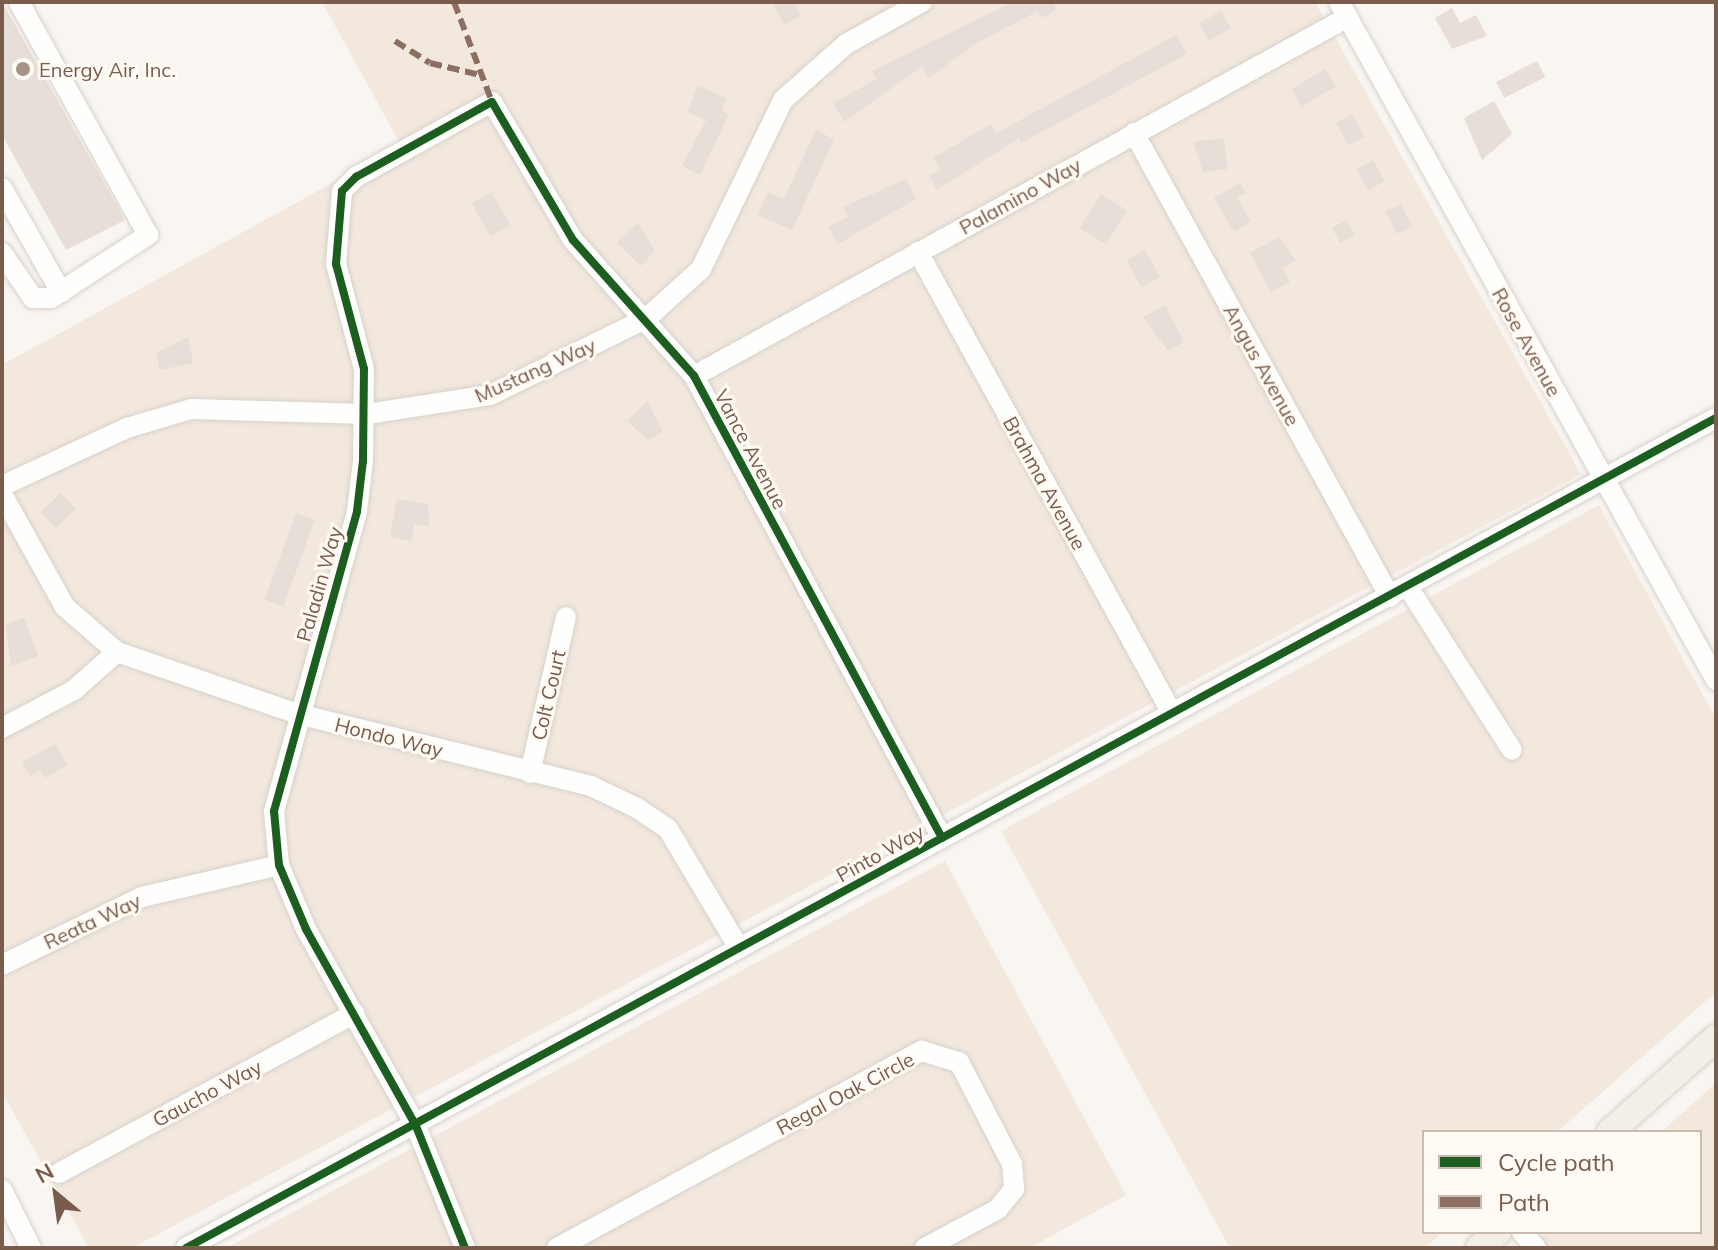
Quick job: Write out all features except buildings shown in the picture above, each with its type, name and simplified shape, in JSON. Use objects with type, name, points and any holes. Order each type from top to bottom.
[{"type":"main road","points":[[1612,1130],[1716,1038]]},
{"type":"main road","points":[[1479,1248],[1496,1234]]},
{"type":"street","points":[[2,253],[33,298],[61,292],[146,241],[148,226],[19,2]]},
{"type":"street","name":"Mustang Way","points":[[2,486],[127,428],[191,409],[367,414],[490,395],[647,318],[701,269],[783,100],[846,44],[922,2]]},
{"type":"street","name":"Palamino Way","points":[[694,376],[1134,133],[1344,10]]},
{"type":"street","name":"Rose Avenue","points":[[1344,10],[1716,680]]},
{"type":"street","name":"Vance Avenue","points":[[492,102],[573,240],[647,318],[694,376],[942,838]]},
{"type":"street","name":"Paladin Way","points":[[416,1126],[279,865],[274,811],[298,714],[357,511],[367,414],[364,369],[336,264],[342,191],[403,147],[492,102]]},
{"type":"street","name":"Angus Avenue","points":[[1134,133],[1390,597]]},
{"type":"street","points":[[2,188],[61,292]]},
{"type":"street","name":"Brahma Avenue","points":[[918,252],[1172,713]]},
{"type":"street","name":"Pinto Way","points":[[186,1248],[416,1126],[1172,713],[1605,482],[1716,418]]},
{"type":"street","name":"Hondo Way","points":[[2,494],[65,607],[117,652],[298,714],[591,786],[668,829],[739,948]]},
{"type":"street","points":[[1408,587],[1512,750]]},
{"type":"street","name":"Colt Court","points":[[530,773],[566,617]]},
{"type":"street","points":[[2,728],[74,690],[117,652]]},
{"type":"street","name":"Reata Way","points":[[2,965],[142,897],[279,865]]},
{"type":"street","name":"Gaucho Way","points":[[59,1173],[355,1013]]},
{"type":"street","name":"Regal Oak Circle","points":[[557,1248],[922,1051],[959,1062],[1012,1164],[1014,1189],[998,1209],[925,1248]]},
{"type":"street","points":[[416,1126],[465,1248]]},
{"type":"street","points":[[2,1190],[31,1248]]},
{"type":"shaded area","points":[[322,2],[1315,2],[1581,474],[132,1248],[89,1248],[2,1092],[2,365],[401,145]]},
{"type":"shaded area","points":[[1599,505],[1716,719],[1716,992],[1559,1130],[1422,1130],[1422,1234],[1441,1234],[1425,1248],[1230,1248],[1001,831]]},
{"type":"shaded area","points":[[945,861],[1126,1195],[1029,1248],[226,1248]]},
{"type":"shaded area","points":[[1716,1083],[1716,1248],[1529,1248],[1546,1234],[1702,1234],[1702,1130],[1663,1130]]},
{"type":"marked path","points":[[454,2],[492,102]]},
{"type":"marked path","points":[[395,41],[430,63],[480,75]]},
{"type":"cycle path","points":[[465,1248],[416,1126],[306,929],[279,865],[274,811],[357,511],[363,461],[364,369],[336,264],[342,191],[356,177],[492,102],[573,240],[694,376],[942,838]]},
{"type":"cycle path","points":[[186,1248],[1716,418]]},
{"type":"place","name":"Energy Air, Inc.","points":[[23,69]]}]
